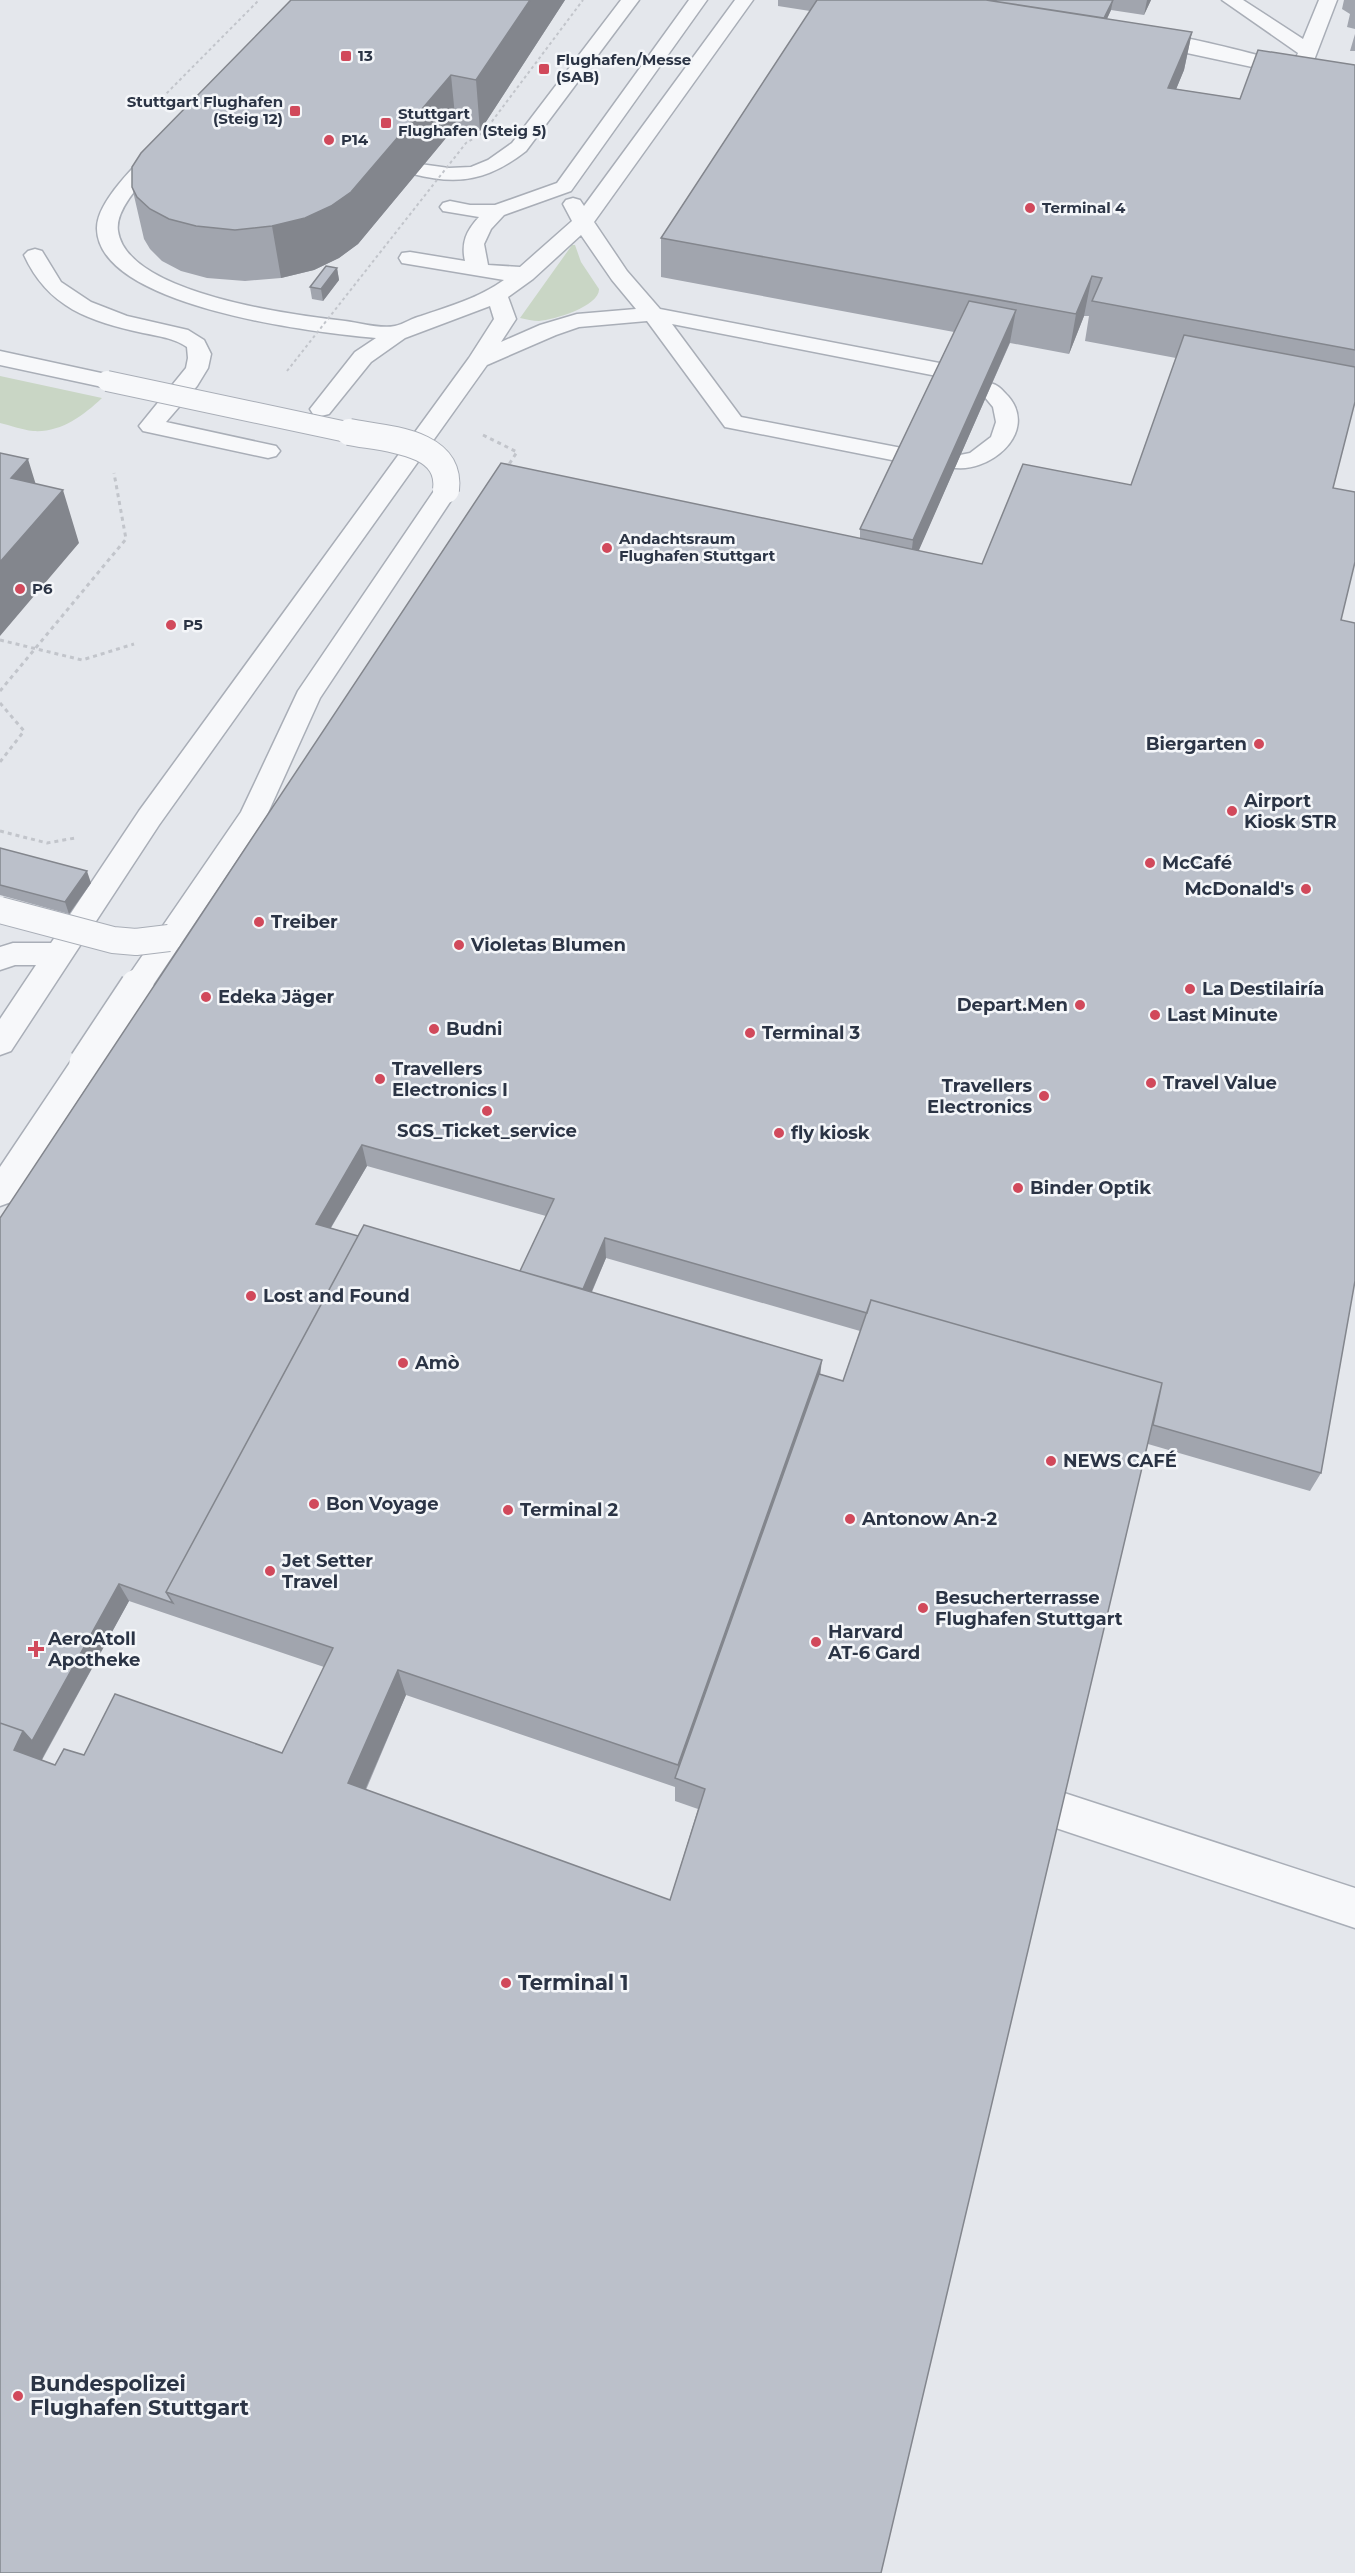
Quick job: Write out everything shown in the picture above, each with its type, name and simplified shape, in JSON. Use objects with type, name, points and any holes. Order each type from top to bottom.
[{"type":"street","points":[[420,170],[441,174],[468,174],[493,167],[502,161],[519,147],[630,0]]},
{"type":"street","points":[[450,207],[470,211],[497,211],[564,188],[698,0]]},
{"type":"street","points":[[321,409],[363,357],[397,333],[426,321],[461,311],[498,295],[583,222],[744,0]]},
{"type":"street","points":[[1231,0],[1308,51]]},
{"type":"street","points":[[1300,74],[1328,0]]},
{"type":"street","points":[[1124,34],[1191,45],[1300,74],[1355,83]]},
{"type":"street","points":[[195,108],[170,134],[170,151],[123,192],[108,221],[107,234],[111,247],[128,269],[146,280],[179,294],[220,305],[359,331],[397,333]]},
{"type":"street","points":[[564,188],[583,222],[633,293],[653,314],[733,422],[907,456]]},
{"type":"street","points":[[479,270],[472,254],[478,228],[497,211]]},
{"type":"street","points":[[35,255],[39,269],[46,280],[79,304],[103,316],[181,335],[196,344],[200,355],[197,368],[151,426],[268,451]]},
{"type":"street","points":[[410,258],[479,270],[525,274]]},
{"type":"street","points":[[0,1043],[149,818],[479,360],[505,319],[498,295]]},
{"type":"street","points":[[479,360],[548,330],[577,321],[653,314],[947,371]]},
{"type":"street","points":[[0,1193],[253,815],[307,697],[446,490],[448,478],[443,465],[435,456],[424,448],[408,443],[57,370],[5,348]]},
{"type":"street","points":[[958,462],[977,459],[1001,440],[1008,422],[1004,406],[990,390]]},
{"type":"street","points":[[0,910],[113,940],[136,942],[170,938]]},
{"type":"street","points":[[0,959],[13,954],[60,954]]},
{"type":"street","points":[[1055,1809],[1355,1908]]},
{"type":"path","points":[[284,374],[466,143],[484,132],[583,0]]},
{"type":"path","points":[[159,101],[195,108]]},
{"type":"path","points":[[0,692],[126,539],[114,473]]},
{"type":"path","points":[[0,640],[82,660],[134,644]]},
{"type":"path","points":[[0,703],[24,731],[0,762]]},
{"type":"green space","points":[[572,245],[575,245],[581,262],[599,289],[597,295],[592,301],[575,311],[555,318],[539,321],[520,318]]},
{"type":"green space","points":[[0,376],[102,398],[79,417],[62,426],[43,431],[25,430],[0,423]]},
{"type":"building","name":"P14","points":[[291,0],[530,0],[476,80],[451,75],[351,192],[331,206],[305,218],[272,226],[235,230],[196,226],[169,219],[150,209],[137,197],[132,187],[132,167],[141,153]]},
{"type":"building","name":"Terminal 4","points":[[817,0],[986,0],[1192,32],[1168,88],[1240,99],[1258,50],[1355,65],[1355,350],[1092,301],[1102,278],[1092,276],[1076,314],[661,238]]},
{"type":"building","points":[[986,0],[1113,0],[1104,18]]},
{"type":"building","points":[[326,266],[337,268],[321,289],[310,287]]},
{"type":"building","points":[[969,301],[1016,310],[913,540],[860,529]]},
{"type":"building","name":"Terminal 3","points":[[1184,335],[1355,367],[1355,402],[1333,488],[1355,492],[1355,562],[1341,620],[1355,623],[1355,1281],[1321,1473],[1153,1425],[1162,1383],[871,1300],[867,1313],[605,1238],[583,1289],[520,1271],[554,1199],[362,1145],[316,1224],[358,1236],[166,1592],[173,1603],[119,1584],[32,1741],[23,1731],[0,1723],[0,1218],[501,463],[982,564],[1023,464],[1131,485]]},
{"type":"building","points":[[0,453],[28,459],[11,478],[63,490],[0,562]]},
{"type":"building","points":[[0,848],[87,871],[65,902],[0,885]]},
{"type":"building","name":"Terminal 1","points":[[364,1225],[822,1360],[678,1765],[398,1670],[348,1783],[670,1900],[705,1789],[675,1778],[819,1374],[843,1381],[871,1300],[1162,1383],[881,2573],[0,2573],[0,1723],[23,1731],[14,1750],[55,1765],[64,1749],[84,1755],[115,1694],[282,1753],[333,1648],[166,1592]]},
{"type":"place","name":"13","points":[[346,56]]},
{"type":"place","name":"Flughafen/Messe (SAB)","points":[[544,69]]},
{"type":"place","name":"Stuttgart Flughafen (Steig 12)","points":[[295,111]]},
{"type":"place","name":"Stuttgart Flughafen (Steig 5)","points":[[386,123]]},
{"type":"place","name":"P14","points":[[329,140]]},
{"type":"place","name":"Terminal 4","points":[[1030,208]]},
{"type":"place","name":"Andachtsraum Flughafen Stuttgart","points":[[607,548]]},
{"type":"place","name":"P6","points":[[20,589]]},
{"type":"place","name":"P5","points":[[171,625]]},
{"type":"place","name":"Biergarten","points":[[1259,744]]},
{"type":"place","name":"Airport Kiosk STR","points":[[1232,811]]},
{"type":"place","name":"McCafé","points":[[1150,863]]},
{"type":"place","name":"McDonald's","points":[[1306,889]]},
{"type":"place","name":"Treiber","points":[[259,922]]},
{"type":"place","name":"Violetas Blumen","points":[[459,945]]},
{"type":"place","name":"La Destilairía","points":[[1190,989]]},
{"type":"place","name":"Edeka Jäger","points":[[206,997]]},
{"type":"place","name":"Depart.Men","points":[[1080,1005]]},
{"type":"place","name":"Last Minute","points":[[1155,1015]]},
{"type":"place","name":"Budni","points":[[434,1029]]},
{"type":"place","name":"Terminal 3","points":[[750,1033]]},
{"type":"place","name":"Travellers Electronics I","points":[[380,1079]]},
{"type":"place","name":"Travel Value","points":[[1151,1083]]},
{"type":"place","name":"Travellers Electronics","points":[[1044,1096]]},
{"type":"place","name":"SGS_Ticket_service","points":[[487,1111]]},
{"type":"place","name":"fly kiosk","points":[[779,1133]]},
{"type":"place","name":"Binder Optik","points":[[1018,1188]]},
{"type":"place","name":"Lost and Found","points":[[251,1296]]},
{"type":"place","name":"Amò","points":[[403,1363]]},
{"type":"place","name":"NEWS CAFÉ","points":[[1051,1461]]},
{"type":"place","name":"Bon Voyage","points":[[314,1504]]},
{"type":"place","name":"Terminal 2","points":[[508,1510]]},
{"type":"place","name":"Antonow An-2","points":[[850,1519]]},
{"type":"place","name":"Jet Setter Travel","points":[[270,1571]]},
{"type":"place","name":"Besucherterrasse Flughafen Stuttgart","points":[[923,1608]]},
{"type":"place","name":"Harvard AT-6 Gard","points":[[816,1642]]},
{"type":"place","name":"AeroAtoll Apotheke","points":[[36,1649]]},
{"type":"place","name":"Terminal 1","points":[[506,1983]]},
{"type":"place","name":"Bundespolizei Flughafen Stuttgart","points":[[18,2396]]}]
